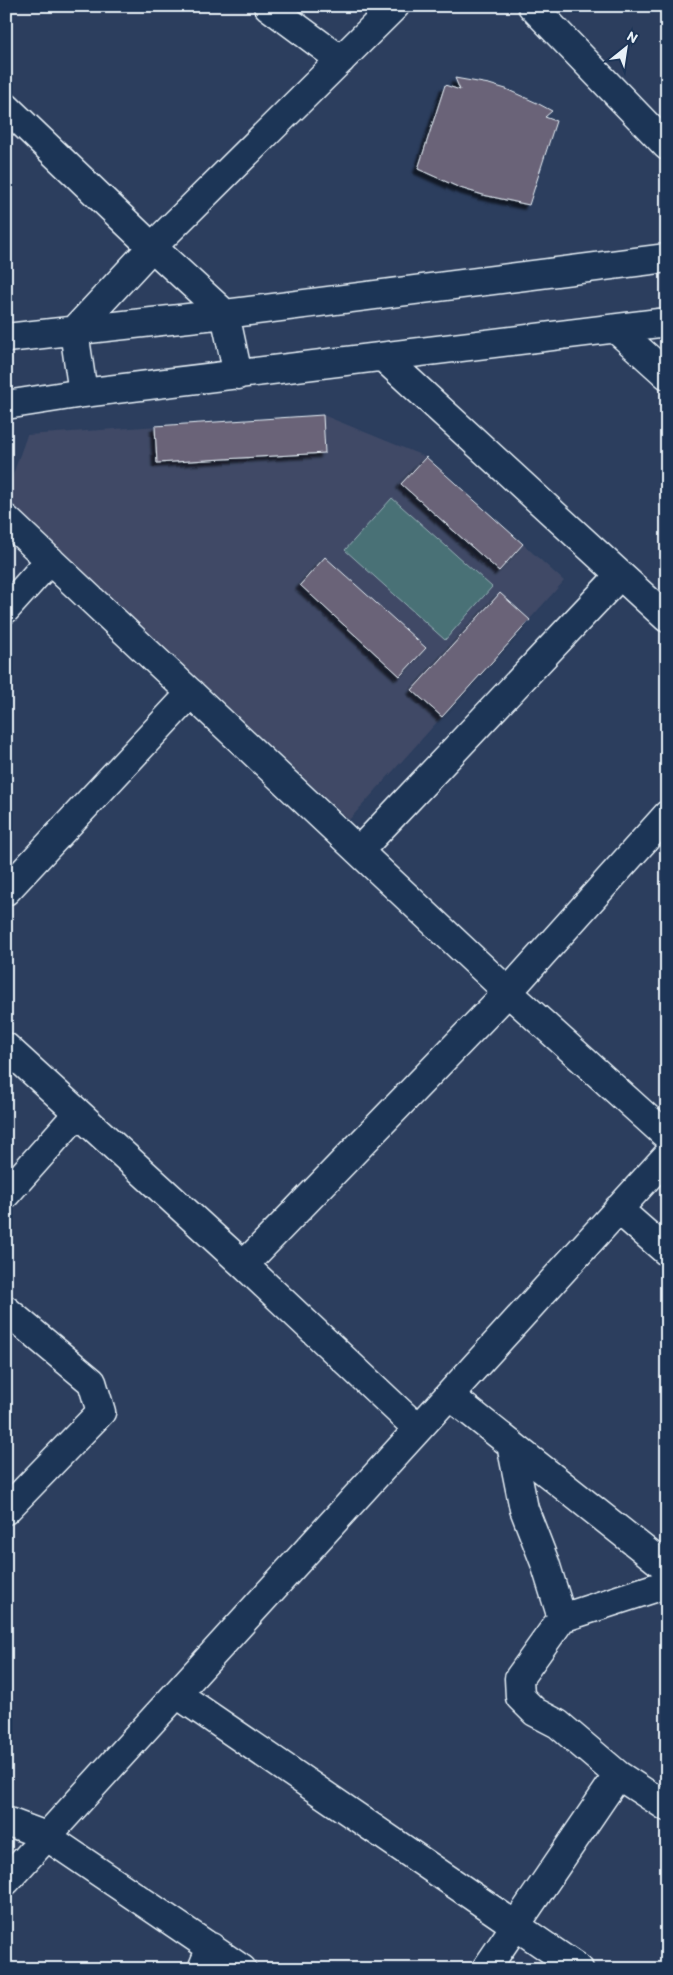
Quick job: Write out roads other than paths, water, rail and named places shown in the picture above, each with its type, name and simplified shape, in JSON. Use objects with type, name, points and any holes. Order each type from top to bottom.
[{"type":"street","points":[[268,6],[341,60]]},
{"type":"street","points":[[74,331],[152,247],[395,6]]},
{"type":"street","points":[[532,6],[667,146]]},
{"type":"street","points":[[6,107],[225,314],[238,375]]},
{"type":"street","points":[[6,338],[225,314],[667,258]]},
{"type":"street","points":[[6,405],[83,393],[667,322]]},
{"type":"street","points":[[616,329],[667,374]]},
{"type":"street","points":[[74,331],[83,393]]},
{"type":"street","points":[[383,357],[667,618]]},
{"type":"street","points":[[6,519],[508,992],[667,1136]]},
{"type":"street","points":[[6,609],[50,560]]},
{"type":"street","points":[[359,852],[620,575]]},
{"type":"street","points":[[6,891],[191,693]]},
{"type":"street","points":[[244,1265],[508,992],[667,815]]},
{"type":"street","points":[[6,1047],[244,1265],[418,1428]]},
{"type":"street","points":[[6,1194],[78,1113]]},
{"type":"street","points":[[6,1881],[667,1156]]},
{"type":"street","points":[[618,1209],[667,1252]]},
{"type":"street","points":[[6,1310],[92,1382],[101,1412],[6,1510]]},
{"type":"street","points":[[449,1395],[667,1568]]},
{"type":"street","points":[[511,1444],[524,1509],[545,1563],[562,1618]]},
{"type":"street","points":[[667,1584],[562,1618],[519,1678],[520,1697],[534,1712],[558,1724],[618,1775],[667,1807]]},
{"type":"street","points":[[177,1694],[579,1969]]},
{"type":"street","points":[[486,1969],[618,1775]]},
{"type":"street","points":[[6,1822],[46,1836],[207,1958],[242,1969]]}]
